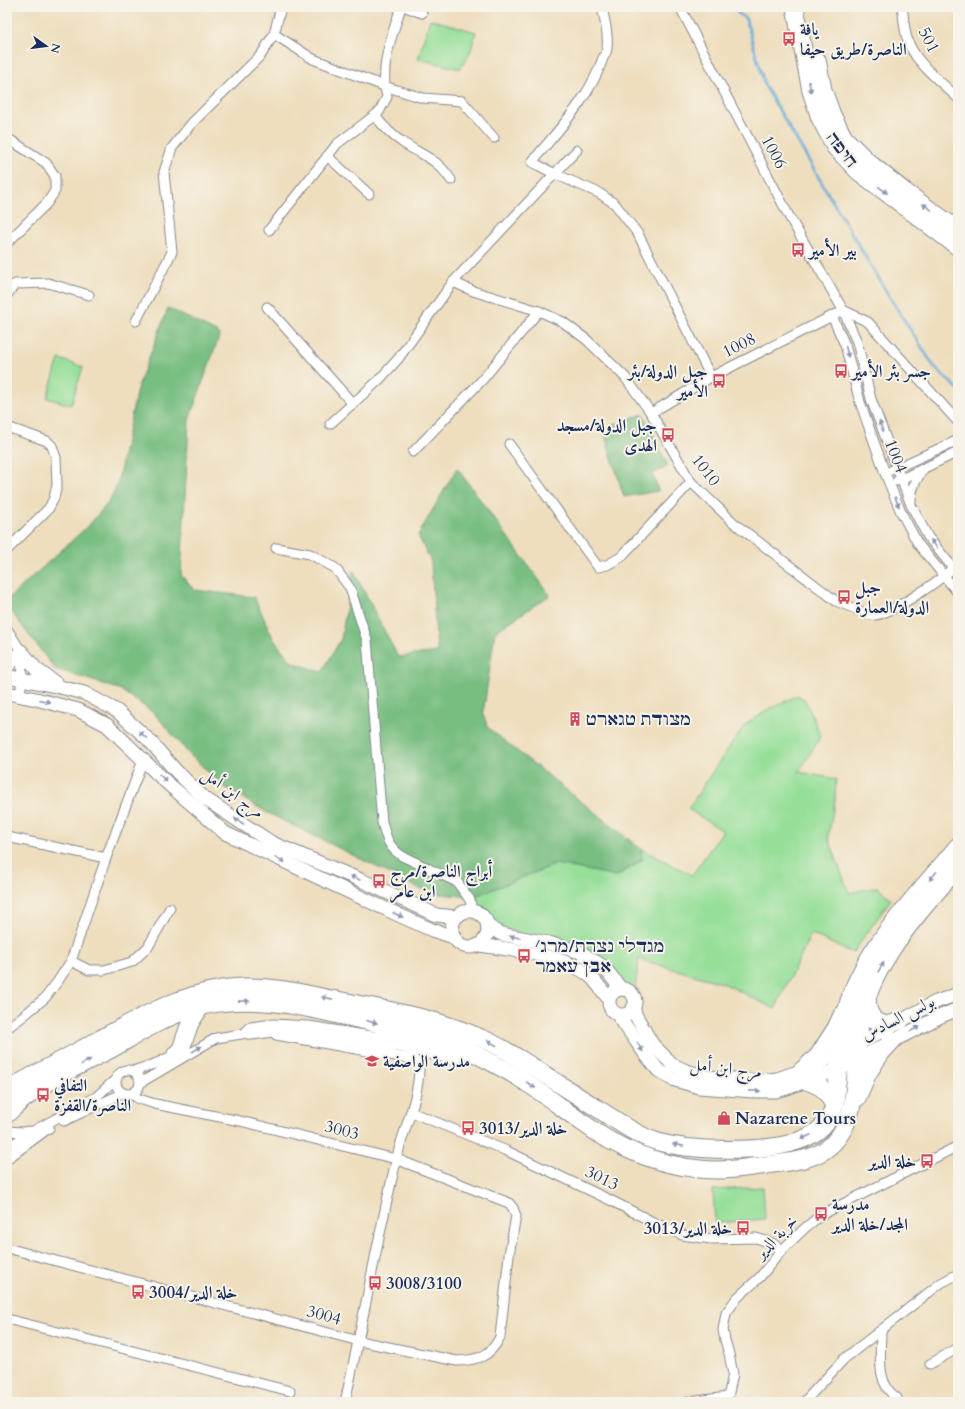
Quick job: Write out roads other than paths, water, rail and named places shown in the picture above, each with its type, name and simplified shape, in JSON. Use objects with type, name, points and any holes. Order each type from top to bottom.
[{"type":"highway","name":"חיפה","points":[[795,7],[811,91],[820,118],[835,147],[859,172],[958,247]]},
{"type":"highway","name":"חיפה","points":[[807,7],[823,90],[832,115],[844,138],[868,162],[905,192],[958,230]]},
{"type":"highway","points":[[845,1061],[857,1044],[862,988],[860,975],[880,943],[921,888],[958,846]]},
{"type":"highway","points":[[834,1106],[824,1089],[804,1076],[862,988],[932,897],[958,867]]},
{"type":"highway","points":[[7,1094],[21,1082],[143,1016],[172,1003],[200,994],[227,988],[249,987],[301,994],[408,1014],[456,1028],[485,1039],[518,1058],[630,1129],[655,1140],[694,1148],[737,1150],[767,1149],[791,1143],[812,1135],[821,1128],[827,1120],[834,1106],[845,1061],[845,1020],[849,1000],[862,988]]},
{"type":"highway","points":[[176,1054],[181,1049],[190,1023],[200,1006],[207,999],[227,988]]},
{"type":"highway","points":[[862,988],[867,998],[868,1009],[874,1021],[887,1025],[900,1021]]},
{"type":"highway","points":[[7,1114],[34,1090],[172,1016],[200,1006],[232,1002],[270,1002],[305,1007],[377,1023],[455,1045],[503,1068],[549,1097],[584,1125],[620,1147],[667,1163],[701,1170],[726,1169],[789,1162],[807,1158],[825,1150],[841,1135],[847,1124],[851,1110],[855,1086],[845,1061]]},
{"type":"highway","points":[[151,1027],[166,1029],[177,1035],[180,1040],[176,1054]]},
{"type":"highway","points":[[251,1031],[273,1028],[308,1030],[399,1043],[503,1068]]},
{"type":"highway","points":[[851,1110],[868,1073],[881,1053],[893,1040]]},
{"type":"street","points":[[136,321],[172,252],[164,172],[172,148],[192,123],[261,54],[274,34],[281,7]]},
{"type":"street","points":[[268,230],[337,144],[380,112],[387,97],[384,86],[385,62],[401,7]]},
{"type":"street","points":[[406,7],[422,13]]},
{"type":"street","points":[[602,7],[607,46],[600,67],[590,87],[575,110],[532,162],[555,174],[599,193],[615,204],[638,234],[711,377]]},
{"type":"street","name":"1006","points":[[680,7],[790,218],[843,310]]},
{"type":"street","name":"501","points":[[902,7],[907,39],[914,54],[928,70],[958,98]]},
{"type":"street","points":[[274,34],[313,59],[384,86],[423,98],[462,101],[494,138]]},
{"type":"street","points":[[375,116],[387,131],[400,141],[435,161],[445,171],[451,180]]},
{"type":"street","points":[[7,138],[46,163],[55,176],[55,190],[47,203],[7,243]]},
{"type":"street","points":[[330,424],[379,380],[398,359],[454,282],[577,150]]},
{"type":"street","points":[[327,156],[369,194]]},
{"type":"street","points":[[7,295],[15,284],[48,282],[89,295]]},
{"type":"street","name":"1010","points":[[454,282],[473,291],[539,311],[563,322],[587,340],[625,377],[651,413],[691,482],[734,523],[836,602],[875,616],[882,614],[915,596],[944,576],[955,571]]},
{"type":"street","points":[[267,307],[353,404]]},
{"type":"street","points":[[843,310],[868,322],[958,422]]},
{"type":"street","name":"1008","points":[[651,413],[711,377],[843,310]]},
{"type":"street","name":"1004","points":[[843,310],[857,342],[871,399],[911,505],[928,537],[955,571]]},
{"type":"street","points":[[413,452],[482,379],[539,311]]},
{"type":"street","name":"1004","points":[[832,316],[845,345],[860,402],[885,473],[900,510],[918,544],[958,593]]},
{"type":"street","points":[[7,427],[47,440],[52,446],[56,458],[56,485],[54,498],[49,508],[7,550]]},
{"type":"street","points":[[885,473],[958,440]]},
{"type":"street","points":[[509,444],[598,567],[607,566],[621,557],[691,482]]},
{"type":"street","points":[[890,484],[958,452]]},
{"type":"street","points":[[891,453],[907,459],[917,458]]},
{"type":"street","points":[[911,505],[911,492],[913,484],[924,468]]},
{"type":"street","points":[[276,548],[310,554],[335,568],[350,588],[367,640],[382,822],[386,839],[394,850],[402,856],[457,882],[470,900],[472,911]]},
{"type":"street","points":[[7,629],[21,651],[36,669],[60,687]]},
{"type":"street","points":[[7,666],[21,651]]},
{"type":"street","points":[[13,694],[22,679],[21,651]]},
{"type":"street","name":"مرج ابن أمل","points":[[7,676],[84,693],[117,711],[149,740],[176,772],[204,798],[272,843],[363,881],[436,915],[456,918]]},
{"type":"street","name":"مرج ابن أمل","points":[[13,694],[78,710],[107,725],[143,760],[225,833],[403,917],[432,930],[454,937]]},
{"type":"street","points":[[7,1028],[45,998],[71,961],[106,858],[143,760]]},
{"type":"street","points":[[7,837],[106,858]]},
{"type":"street","points":[[71,961],[89,970],[104,970],[132,962],[148,947],[170,908]]},
{"type":"street","points":[[480,945],[488,935],[488,926],[484,917],[480,913],[472,911],[461,913],[456,918],[451,928],[454,937],[459,944],[464,947],[470,948],[480,945],[548,957],[573,966],[591,977],[609,999]]},
{"type":"street","points":[[488,926],[502,934],[548,943],[580,952],[604,967],[621,989]]},
{"type":"street","points":[[621,989],[626,990],[633,995],[635,1004],[627,1014],[618,1015],[611,1010],[609,1006],[609,999],[614,991],[621,989]]},
{"type":"street","name":"بولس السادس","points":[[857,1044],[936,1002],[958,994]]},
{"type":"street","name":"مرج ابن أمل","points":[[633,1008],[652,1044],[673,1065],[686,1072],[707,1076],[761,1081],[804,1076]]},
{"type":"street","name":"بولس السادس","points":[[845,1061],[893,1040],[939,1017],[958,1010]]},
{"type":"street","name":"مرج ابن أمل","points":[[618,1015],[658,1070],[672,1079],[700,1087],[752,1091],[776,1091],[804,1076],[845,1061]]},
{"type":"street","points":[[7,1159],[49,1128],[127,1093],[137,1090],[139,1085],[216,1038],[251,1031],[413,1059],[419,1064],[419,1077],[411,1112],[396,1160],[345,1402]]},
{"type":"street","points":[[7,1153],[13,1144],[33,1130],[96,1097],[117,1078],[119,1074],[125,1071],[133,1071],[157,1063],[176,1054]]},
{"type":"street","points":[[133,1071],[138,1076],[139,1085],[155,1104]]},
{"type":"street","points":[[117,1078],[116,1081],[118,1088],[127,1093]]},
{"type":"street","name":"3003","points":[[127,1093],[155,1104],[240,1121],[396,1160],[509,1203],[513,1208]]},
{"type":"street","name":"3013","points":[[411,1112],[506,1150],[682,1235],[711,1239],[756,1238],[772,1243],[782,1250]]},
{"type":"street","points":[[7,1131],[23,1132],[33,1130]]},
{"type":"street","name":"خربة الدير","points":[[729,1400],[733,1374],[723,1330],[726,1313],[737,1298],[760,1277],[782,1250],[821,1215],[958,1146]]},
{"type":"street","name":"3004","points":[[7,1248],[359,1341],[457,1361],[470,1360],[485,1356],[495,1347],[500,1337],[509,1255],[516,1216],[513,1208]]},
{"type":"street","points":[[804,1402],[844,1359],[941,1283],[958,1274]]},
{"type":"street","points":[[7,1319],[290,1391]]},
{"type":"street","points":[[882,1330],[882,1373],[885,1385],[891,1394],[897,1398],[897,1402]]},
{"type":"street","points":[[930,1364],[958,1348]]},
{"type":"street","points":[[688,1402],[729,1400]]},
{"type":"waterway","points":[[730,7],[746,19],[765,86],[892,301],[935,368],[958,389]]},
{"type":"place","name":"يافة الناصرة/طريق حيفا","points":[[789,39]]},
{"type":"place","name":"بير الأمير","points":[[798,250]]},
{"type":"place","name":"جسر بئر الأمير","points":[[841,371]]},
{"type":"place","name":"جبل الدولة/بئر الأمير","points":[[719,381]]},
{"type":"place","name":"جبل الدولة/مسجد الهدى","points":[[668,435]]},
{"type":"place","name":"جبل الدولة/العمارة","points":[[844,597]]},
{"type":"place","name":"מצודת טגארט","points":[[575,719]]},
{"type":"place","name":"أبراج الناصرة/مرج ابن عامر","points":[[379,881]]},
{"type":"place","name":"מגדלי נצרת/מרג׳ אבן עאמר","points":[[524,956]]},
{"type":"place","name":"مدرسة الواصفية","points":[[372,1061]]},
{"type":"place","name":"التفافي الناصرة/القفزة","points":[[43,1095]]},
{"type":"place","name":"Nazarene Tours","points":[[724,1118]]},
{"type":"place","name":"خلة الدير/3013","points":[[468,1128]]},
{"type":"place","name":"خلة الدير","points":[[927,1161]]},
{"type":"place","name":"مدرسة المجد/خلة الدير","points":[[821,1214]]},
{"type":"place","name":"3013/خلة الدير","points":[[743,1228]]},
{"type":"place","name":"3008/3100","points":[[375,1283]]},
{"type":"place","name":"خلة الدير/3004","points":[[138,1292]]}]
